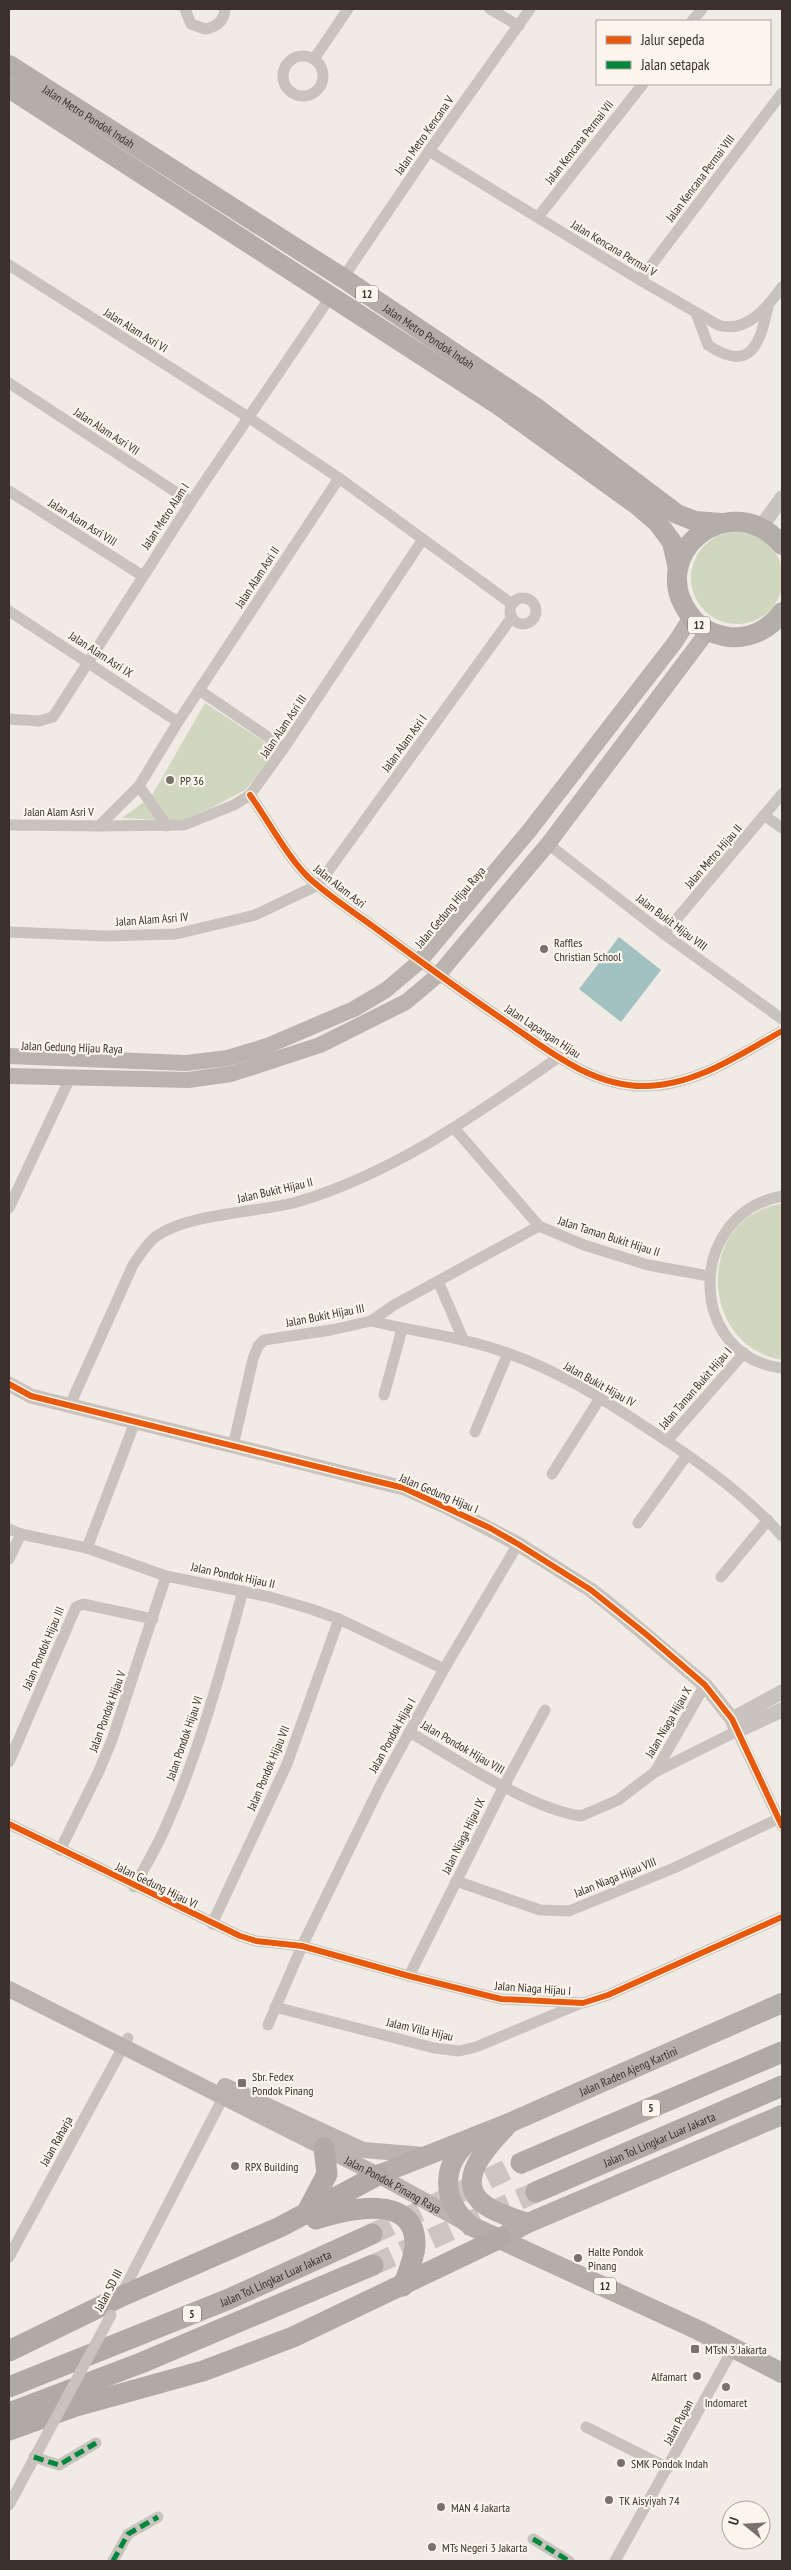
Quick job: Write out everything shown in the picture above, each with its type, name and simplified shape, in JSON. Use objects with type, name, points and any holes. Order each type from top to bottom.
[{"type":"highway","name":"Jalan Metro Pondok Indah","points":[[9,65],[343,278],[535,407],[678,514],[695,521],[720,523]]},
{"type":"highway","name":"Jalan Metro Pondok Indah","points":[[9,88],[498,404],[637,505],[658,524],[672,542],[678,569]]},
{"type":"highway","name":"12","points":[[775,535],[741,521],[720,523],[705,529],[693,540],[683,554],[678,569],[678,590],[683,604],[691,617],[708,631],[733,637],[758,632],[782,633]]},
{"type":"highway","name":"12","points":[[758,632],[777,619],[782,612]]},
{"type":"highway","name":"Jalan Raden Ajeng Kartini","points":[[378,2175],[509,2123],[782,2003]]},
{"type":"highway","name":"5","points":[[521,2163],[782,2052]]},
{"type":"highway","name":"Jalan Tol Lingkar Luar Jakarta","points":[[536,2192],[782,2086]]},
{"type":"highway","points":[[9,2430],[73,2407],[203,2371],[293,2337],[403,2286],[528,2223],[782,2115]]},
{"type":"highway","points":[[509,2123],[479,2158],[472,2176],[478,2198],[485,2205],[528,2223]]},
{"type":"highway","name":"Jalan Raden Ajeng Kartini","points":[[471,2226],[462,2219],[450,2198],[448,2175],[457,2153],[474,2137]]},
{"type":"highway","points":[[306,2215],[326,2174],[324,2148]]},
{"type":"highway","points":[[9,2351],[115,2306],[306,2215],[378,2175]]},
{"type":"highway","points":[[280,2227],[359,2208],[374,2207],[397,2214],[410,2226],[415,2245],[403,2286]]},
{"type":"highway","name":"Jalan Pondok Pinang Raya","points":[[471,2226],[734,2347],[782,2373]]},
{"type":"highway","name":"Jalan Tol Lingkar Luar Jakarta","points":[[9,2387],[229,2299],[372,2234]]},
{"type":"highway","name":"Jalan Tol Lingkar Luar Jakarta","points":[[9,2413],[141,2363],[373,2265]]},
{"type":"main road","name":"Jalan Gedung Hijau Raya","points":[[9,1056],[186,1063],[228,1058],[266,1046],[354,1009],[386,990],[419,962],[529,831],[676,641],[691,617]]},
{"type":"main road","points":[[9,1076],[188,1080],[231,1074],[320,1045],[370,1022],[406,1002],[438,975],[548,844],[708,631]]},
{"type":"main road","points":[[676,641],[688,644],[692,652]]},
{"type":"main road","name":"Jalan Pondok Pinang Raya","points":[[10,1986],[259,2108],[362,2150],[424,2156]]},
{"type":"main road","name":"Jalan Pondok Pinang Raya","points":[[259,2108],[324,2148],[471,2226]]},
{"type":"street","points":[[185,9],[191,24],[205,29],[218,24],[223,18],[225,9]]},
{"type":"street","points":[[314,59],[348,9]]},
{"type":"street","points":[[490,9],[519,26]]},
{"type":"street","name":"Jalan Metro Kencana V","points":[[343,278],[429,150],[530,9]]},
{"type":"street","points":[[693,20],[702,9]]},
{"type":"street","name":"Jalan Kencana Permai VII","points":[[538,217],[642,85]]},
{"type":"street","name":"Jalan Kencana Permai VIII","points":[[640,280],[782,93]]},
{"type":"street","name":"Jalan Kencana Permai V","points":[[429,150],[640,280],[728,328],[739,326],[768,307],[782,287]]},
{"type":"street","name":"Jalan Alam Asri VI","points":[[9,265],[248,417]]},
{"type":"street","name":"Jalan Metro Alam I","points":[[9,718],[39,721],[53,717],[191,502],[331,296]]},
{"type":"street","points":[[696,312],[708,345],[729,356],[742,355],[754,349],[760,340],[768,307]]},
{"type":"street","name":"Jalan Alam Asri VII","points":[[9,383],[191,502]]},
{"type":"street","points":[[248,417],[339,478],[512,604]]},
{"type":"street","name":"Jalan Alam Asri II","points":[[178,722],[339,478]]},
{"type":"street","name":"Jalan Alam Asri VIII","points":[[9,491],[143,576]]},
{"type":"street","points":[[775,535],[782,502]]},
{"type":"street","name":"Jalan Alam Asri III","points":[[99,826],[184,825],[207,817],[250,795],[284,748],[423,539]]},
{"type":"street","points":[[526,598],[535,603],[534,619],[525,624],[515,621],[512,617],[512,604],[515,600],[526,598]]},
{"type":"street","name":"Jalan Alam Asri IX","points":[[9,611],[178,722]]},
{"type":"street","name":"Jalan Alam Asri I","points":[[318,885],[512,617]]},
{"type":"street","points":[[199,690],[284,748]]},
{"type":"street","name":"Jalan Alam Asri V","points":[[9,825],[99,826],[139,786],[178,722]]},
{"type":"street","points":[[139,786],[167,826]]},
{"type":"street","name":"Jalan Metro Hijau II","points":[[664,934],[782,794]]},
{"type":"street","name":"Jalan Alam Asri","points":[[250,795],[302,869],[318,885],[438,975]]},
{"type":"street","points":[[765,816],[782,828]]},
{"type":"street","name":"Jalan Bukit Hijau VIII","points":[[548,844],[664,934],[782,1019]]},
{"type":"street","name":"Jalan Alam Asri IV","points":[[9,932],[107,936],[176,934],[254,915],[318,885]]},
{"type":"street","name":"Jalan Lapangan Hijau","points":[[438,975],[559,1057],[583,1070],[616,1083],[648,1086],[693,1076],[724,1063],[782,1031]]},
{"type":"street","name":"Jalan Bukit Hijau II","points":[[70,1405],[134,1265],[145,1247],[156,1237],[178,1224],[294,1202],[323,1193],[414,1151],[455,1129],[559,1057]]},
{"type":"street","points":[[9,1208],[70,1078]]},
{"type":"street","name":"Jalan Taman Bukit Hijau II","points":[[455,1129],[539,1226],[584,1245],[648,1265],[709,1276]]},
{"type":"street","points":[[782,1196],[770,1198],[751,1207],[735,1220],[722,1236],[713,1256],[709,1276],[710,1294],[714,1311],[726,1334],[744,1353],[760,1362],[782,1368]]},
{"type":"street","name":"Jalan Bukit Hijau III","points":[[233,1446],[253,1359],[258,1346],[264,1340],[331,1330],[371,1321],[394,1305],[539,1226]]},
{"type":"street","points":[[438,1281],[463,1339]]},
{"type":"street","name":"Jalan Bukit Hijau IV","points":[[371,1321],[402,1329],[463,1339],[508,1353],[600,1398],[667,1441],[743,1497],[782,1536]]},
{"type":"street","points":[[384,1395],[402,1329]]},
{"type":"street","points":[[475,1432],[508,1353]]},
{"type":"street","name":"Jalan Taman Bukit Hijau I","points":[[667,1441],[744,1353]]},
{"type":"street","name":"Jalan Gedung Hijau I","points":[[9,1384],[31,1396],[404,1488],[482,1524],[518,1544],[591,1590],[647,1635],[704,1685],[735,1725]]},
{"type":"street","points":[[552,1474],[600,1398]]},
{"type":"street","points":[[86,1548],[135,1422]]},
{"type":"street","points":[[638,1523],[687,1455]]},
{"type":"street","points":[[721,1577],[768,1520]]},
{"type":"street","name":"Jalan Pondok Hijau II","points":[[9,1529],[21,1534],[86,1548],[166,1576],[243,1591],[339,1619],[444,1669]]},
{"type":"street","points":[[9,1559],[21,1534]]},
{"type":"street","name":"Jalan Pondok Hijau I","points":[[302,1946],[409,1732],[518,1544]]},
{"type":"street","name":"Jalan Pondok Hijau V","points":[[60,1850],[112,1740],[166,1576]]},
{"type":"street","name":"Jalan Pondok Hijau VI","points":[[134,1887],[166,1828],[185,1782],[202,1734],[243,1591]]},
{"type":"street","name":"Jalan Pondok Hijau III","points":[[9,1762],[13,1739],[74,1610],[83,1604],[153,1619]]},
{"type":"street","name":"Jalan Pondok Hijau VII","points":[[212,1924],[287,1764],[339,1619]]},
{"type":"street","name":"Jalan Niaga Hijau X","points":[[655,1772],[704,1685]]},
{"type":"street","points":[[735,1725],[782,1692]]},
{"type":"street","name":"Jalan Niaga Hijau IX","points":[[409,1976],[504,1786],[545,1710]]},
{"type":"street","points":[[735,1725],[782,1710]]},
{"type":"street","points":[[735,1725],[781,1821]]},
{"type":"street","name":"Jalan Niaga Hijau X","points":[[504,1786],[544,1805],[581,1816],[618,1800],[655,1772],[724,1738],[735,1725]]},
{"type":"street","name":"Jalan Pondok Hijau VIII","points":[[409,1732],[504,1786]]},
{"type":"street","name":"Jalan Niaga Hijau VIII","points":[[456,1881],[540,1910],[569,1911],[781,1821]]},
{"type":"street","name":"Jalan Gedung Hijau VI","points":[[9,1824],[212,1924],[256,1941],[302,1946]]},
{"type":"street","name":"Jalan Niaga Hijau I","points":[[302,1946],[501,1999],[583,2003],[608,1995],[782,1917]]},
{"type":"street","points":[[268,2024],[302,1946]]},
{"type":"street","name":"Jalam Villa Hijau","points":[[275,2007],[434,2048],[459,2051],[476,2047],[583,2003]]},
{"type":"street","name":"Jalan Raharja","points":[[9,2257],[126,2042]]},
{"type":"street","name":"Jalan SD III","points":[[9,2504],[115,2306],[226,2092]]},
{"type":"street","name":"Jalan Pupan","points":[[615,2561],[734,2347]]},
{"type":"street","points":[[586,2427],[668,2468]]},
{"type":"street","points":[[35,2455],[59,2465],[96,2442]]},
{"type":"street","points":[[113,2561],[128,2534],[158,2517]]},
{"type":"street","points":[[533,2540],[569,2561]]},
{"type":"green space","points":[[737,532],[755,535],[770,545],[780,560],[783,578],[780,596],[770,611],[755,621],[737,624],[719,621],[704,611],[694,596],[691,578],[694,560],[704,545],[719,535]]},
{"type":"green space","points":[[205,703],[278,751],[245,790],[211,808],[180,821],[122,818],[151,797]]},
{"type":"green space","points":[[782,1204],[782,1360],[754,1349],[734,1331],[722,1307],[718,1280],[722,1254],[734,1231],[754,1213]]},
{"type":"water","points":[[619,937],[661,970],[621,1022],[579,989]]},
{"type":"tunnel","points":[[372,2234],[521,2163]]},
{"type":"tunnel","points":[[373,2265],[536,2192]]},
{"type":"marked path","points":[[34,2457],[59,2465],[96,2443]]},
{"type":"marked path","points":[[113,2561],[128,2534],[158,2517]]},
{"type":"marked path","points":[[533,2539],[569,2561]]},
{"type":"cycle path","points":[[250,795],[293,860],[317,885],[426,966],[552,1053],[588,1073],[627,1085],[647,1086],[665,1084],[683,1080],[718,1067],[782,1031]]},
{"type":"cycle path","points":[[9,1384],[31,1396],[404,1488],[490,1528],[518,1544],[591,1590],[705,1685],[732,1719],[782,1826]]},
{"type":"cycle path","points":[[9,1824],[240,1936],[256,1941],[302,1946],[501,1999],[583,2003],[608,1995],[782,1917]]},
{"type":"place","name":"PP 36","points":[[170,780]]},
{"type":"place","name":"Raffles Christian School","points":[[544,949]]},
{"type":"place","name":"Sbr. Fedex Pondok Pinang","points":[[242,2083]]},
{"type":"place","name":"RPX Building","points":[[235,2166]]},
{"type":"place","name":"Halte Pondok Pinang","points":[[578,2258]]},
{"type":"place","name":"MTsN 3 Jakarta","points":[[695,2349]]},
{"type":"place","name":"Alfamart","points":[[697,2376]]},
{"type":"place","name":"Indomaret","points":[[726,2387]]},
{"type":"place","name":"SMK Pondok Indah","points":[[621,2463]]},
{"type":"place","name":"TK Aisyiyah 74","points":[[609,2500]]},
{"type":"place","name":"MAN 4 Jakarta","points":[[441,2507]]},
{"type":"place","name":"MTs Negeri 3 Jakarta","points":[[432,2547]]}]
